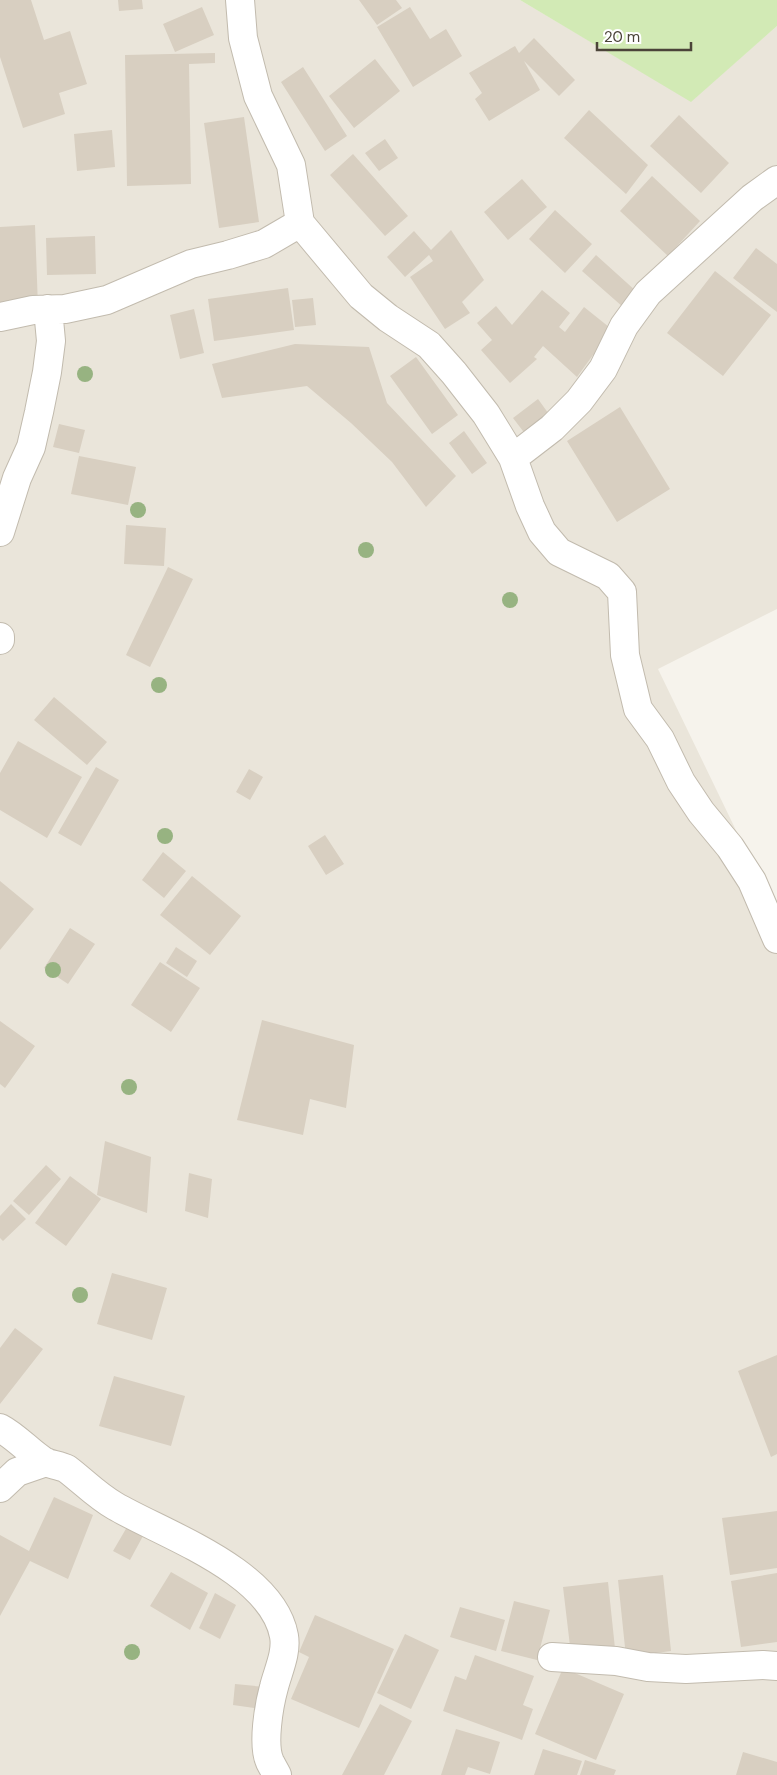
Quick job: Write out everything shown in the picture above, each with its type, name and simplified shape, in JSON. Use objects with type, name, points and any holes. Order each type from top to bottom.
[{"type":"street","points":[[240,0],[243,38],[258,96],[291,165],[300,222],[361,296],[388,318],[429,345],[486,414],[514,458],[530,506],[542,532],[559,552],[608,576],[622,592],[625,655],[638,709],[660,739],[681,782],[730,847],[752,882],[777,940]]},
{"type":"street","points":[[514,458],[552,428],[579,402],[603,368],[624,326],[648,293],[752,198],[777,180]]},
{"type":"street","points":[[0,317],[33,310],[65,309],[107,300],[190,264],[264,244],[300,222]]},
{"type":"street","points":[[0,532],[17,478],[31,447],[39,412],[51,341],[48,309]]},
{"type":"street","points":[[0,1428],[13,1435],[46,1462],[64,1467],[113,1505],[223,1563],[248,1582],[270,1603],[284,1636],[283,1658],[274,1689],[266,1742],[269,1761],[277,1775]]},
{"type":"street","points":[[0,1488],[17,1472],[46,1462]]},
{"type":"street","points":[[552,1657],[616,1661],[686,1669],[777,1666]]},
{"type":"shaded area","points":[[0,0],[520,0],[691,101],[777,26],[777,609],[658,669],[777,915],[777,1775],[0,1775]]},
{"type":"green space","points":[[520,0],[777,0],[777,26],[691,102]]},
{"type":"building","points":[[0,0],[31,0],[44,40],[70,31],[87,84],[59,93],[65,114],[23,128],[0,57]]},
{"type":"building","points":[[118,0],[142,0],[143,9],[119,11]]},
{"type":"building","points":[[359,0],[396,0],[402,8],[377,25]]},
{"type":"building","points":[[202,7],[214,35],[175,52],[163,24]]},
{"type":"building","points":[[410,7],[430,39],[446,29],[462,56],[413,87],[377,27]]},
{"type":"building","points":[[534,38],[575,80],[559,96],[524,61],[540,90],[489,121],[475,99],[482,93],[469,73],[515,46],[519,53]]},
{"type":"building","points":[[215,53],[215,63],[189,64],[191,184],[127,186],[125,55]]},
{"type":"building","points":[[375,59],[400,91],[354,128],[329,96]]},
{"type":"building","points":[[303,67],[347,136],[325,151],[281,82]]},
{"type":"building","points":[[589,110],[648,165],[626,194],[564,138]]},
{"type":"building","points":[[679,115],[729,163],[701,193],[650,146]]},
{"type":"building","points":[[244,117],[259,222],[219,228],[204,123]]},
{"type":"building","points":[[112,130],[115,167],[77,171],[74,134]]},
{"type":"building","points":[[385,139],[398,158],[379,171],[365,153]]},
{"type":"building","points":[[353,154],[408,216],[385,236],[330,175]]},
{"type":"building","points":[[652,176],[700,221],[668,256],[620,211]]},
{"type":"building","points":[[522,179],[547,207],[508,240],[484,212]]},
{"type":"building","points":[[555,210],[592,244],[565,273],[529,239]]},
{"type":"building","points":[[35,225],[38,307],[0,308],[0,227]]},
{"type":"building","points":[[451,230],[484,280],[462,302],[470,313],[445,329],[410,277],[433,261],[429,255],[405,277],[387,257],[414,231],[431,250]]},
{"type":"building","points":[[95,236],[96,274],[47,275],[46,238]]},
{"type":"building","points":[[756,248],[777,264],[777,312],[733,278]]},
{"type":"building","points":[[596,255],[637,292],[623,307],[582,271]]},
{"type":"building","points":[[715,271],[771,315],[723,376],[667,333]]},
{"type":"building","points":[[288,288],[294,330],[214,341],[208,299]]},
{"type":"building","points":[[542,290],[570,313],[559,327],[565,332],[584,307],[614,331],[577,377],[543,346],[534,357],[537,359],[510,383],[481,350],[492,340],[477,323],[496,306],[512,325]]},
{"type":"building","points":[[313,298],[316,325],[295,327],[292,300]]},
{"type":"building","points":[[194,309],[204,353],[180,359],[170,315]]},
{"type":"building","points":[[295,344],[369,347],[387,403],[456,476],[426,507],[392,462],[351,423],[307,386],[222,398],[212,364]]},
{"type":"building","points":[[416,357],[458,415],[432,434],[390,376]]},
{"type":"building","points":[[538,399],[551,417],[526,435],[513,418]]},
{"type":"building","points":[[620,407],[670,489],[617,522],[567,441]]},
{"type":"building","points":[[59,424],[85,430],[79,453],[53,447]]},
{"type":"building","points":[[464,431],[487,463],[472,474],[449,443]]},
{"type":"building","points":[[79,456],[136,467],[128,505],[71,494]]},
{"type":"building","points":[[126,525],[166,528],[164,566],[124,564]]},
{"type":"building","points":[[168,567],[193,579],[150,667],[126,655]]},
{"type":"building","points":[[54,697],[107,742],[87,765],[34,720]]},
{"type":"building","points":[[18,741],[82,777],[47,838],[0,810],[0,773]]},
{"type":"building","points":[[96,767],[119,780],[81,846],[58,833]]},
{"type":"building","points":[[249,769],[263,777],[250,800],[236,792]]},
{"type":"building","points":[[325,835],[344,864],[326,875],[308,846]]},
{"type":"building","points":[[163,852],[186,871],[164,898],[142,880]]},
{"type":"building","points":[[192,876],[241,916],[210,955],[160,915]]},
{"type":"building","points":[[0,881],[34,909],[0,950]]},
{"type":"building","points":[[70,928],[95,944],[68,984],[44,968]]},
{"type":"building","points":[[176,947],[197,961],[187,977],[166,963]]},
{"type":"building","points":[[160,962],[200,988],[171,1032],[131,1005]]},
{"type":"building","points":[[262,1020],[354,1045],[346,1108],[310,1099],[303,1135],[237,1120]]},
{"type":"building","points":[[0,1021],[35,1046],[5,1088],[0,1084]]},
{"type":"building","points":[[105,1141],[151,1157],[147,1213],[97,1195]]},
{"type":"building","points":[[46,1165],[61,1179],[29,1215],[13,1201]]},
{"type":"building","points":[[189,1173],[212,1179],[208,1218],[185,1211]]},
{"type":"building","points":[[70,1176],[101,1199],[66,1246],[35,1223]]},
{"type":"building","points":[[11,1204],[26,1219],[3,1241],[0,1238],[0,1216]]},
{"type":"building","points":[[112,1273],[167,1288],[152,1340],[97,1324]]},
{"type":"building","points":[[15,1328],[43,1349],[0,1404],[0,1348]]},
{"type":"building","points":[[777,1355],[777,1454],[771,1457],[738,1371]]},
{"type":"building","points":[[114,1376],[185,1396],[171,1446],[99,1426]]},
{"type":"building","points":[[54,1497],[93,1515],[68,1579],[30,1561],[0,1616],[0,1535],[29,1551]]},
{"type":"building","points":[[777,1511],[777,1568],[730,1575],[722,1518]]},
{"type":"building","points":[[127,1527],[143,1536],[130,1560],[113,1551]]},
{"type":"building","points":[[171,1572],[208,1593],[190,1630],[150,1606]]},
{"type":"building","points":[[777,1573],[777,1642],[741,1647],[731,1581]]},
{"type":"building","points":[[663,1575],[671,1651],[626,1657],[618,1580]]},
{"type":"building","points":[[608,1582],[616,1658],[572,1663],[563,1587]]},
{"type":"building","points":[[215,1593],[236,1605],[220,1639],[199,1628]]},
{"type":"building","points":[[514,1601],[550,1610],[537,1660],[501,1651]]},
{"type":"building","points":[[460,1607],[505,1620],[496,1651],[450,1637]]},
{"type":"building","points":[[315,1615],[394,1649],[359,1728],[291,1699],[309,1657],[299,1652]]},
{"type":"building","points":[[405,1634],[439,1650],[411,1709],[377,1693]]},
{"type":"building","points":[[475,1655],[534,1676],[523,1705],[533,1709],[522,1740],[443,1711],[455,1676],[466,1680]]},
{"type":"building","points":[[563,1668],[624,1694],[596,1760],[535,1734]]},
{"type":"building","points":[[235,1684],[265,1687],[262,1709],[233,1705]]},
{"type":"building","points":[[380,1704],[412,1721],[384,1775],[342,1775]]},
{"type":"building","points":[[456,1729],[500,1742],[490,1774],[468,1767],[465,1775],[441,1775]]},
{"type":"building","points":[[543,1749],[582,1761],[577,1775],[534,1775]]},
{"type":"building","points":[[743,1752],[777,1762],[777,1775],[736,1775]]},
{"type":"building","points":[[585,1760],[616,1770],[614,1775],[580,1775]]}]
